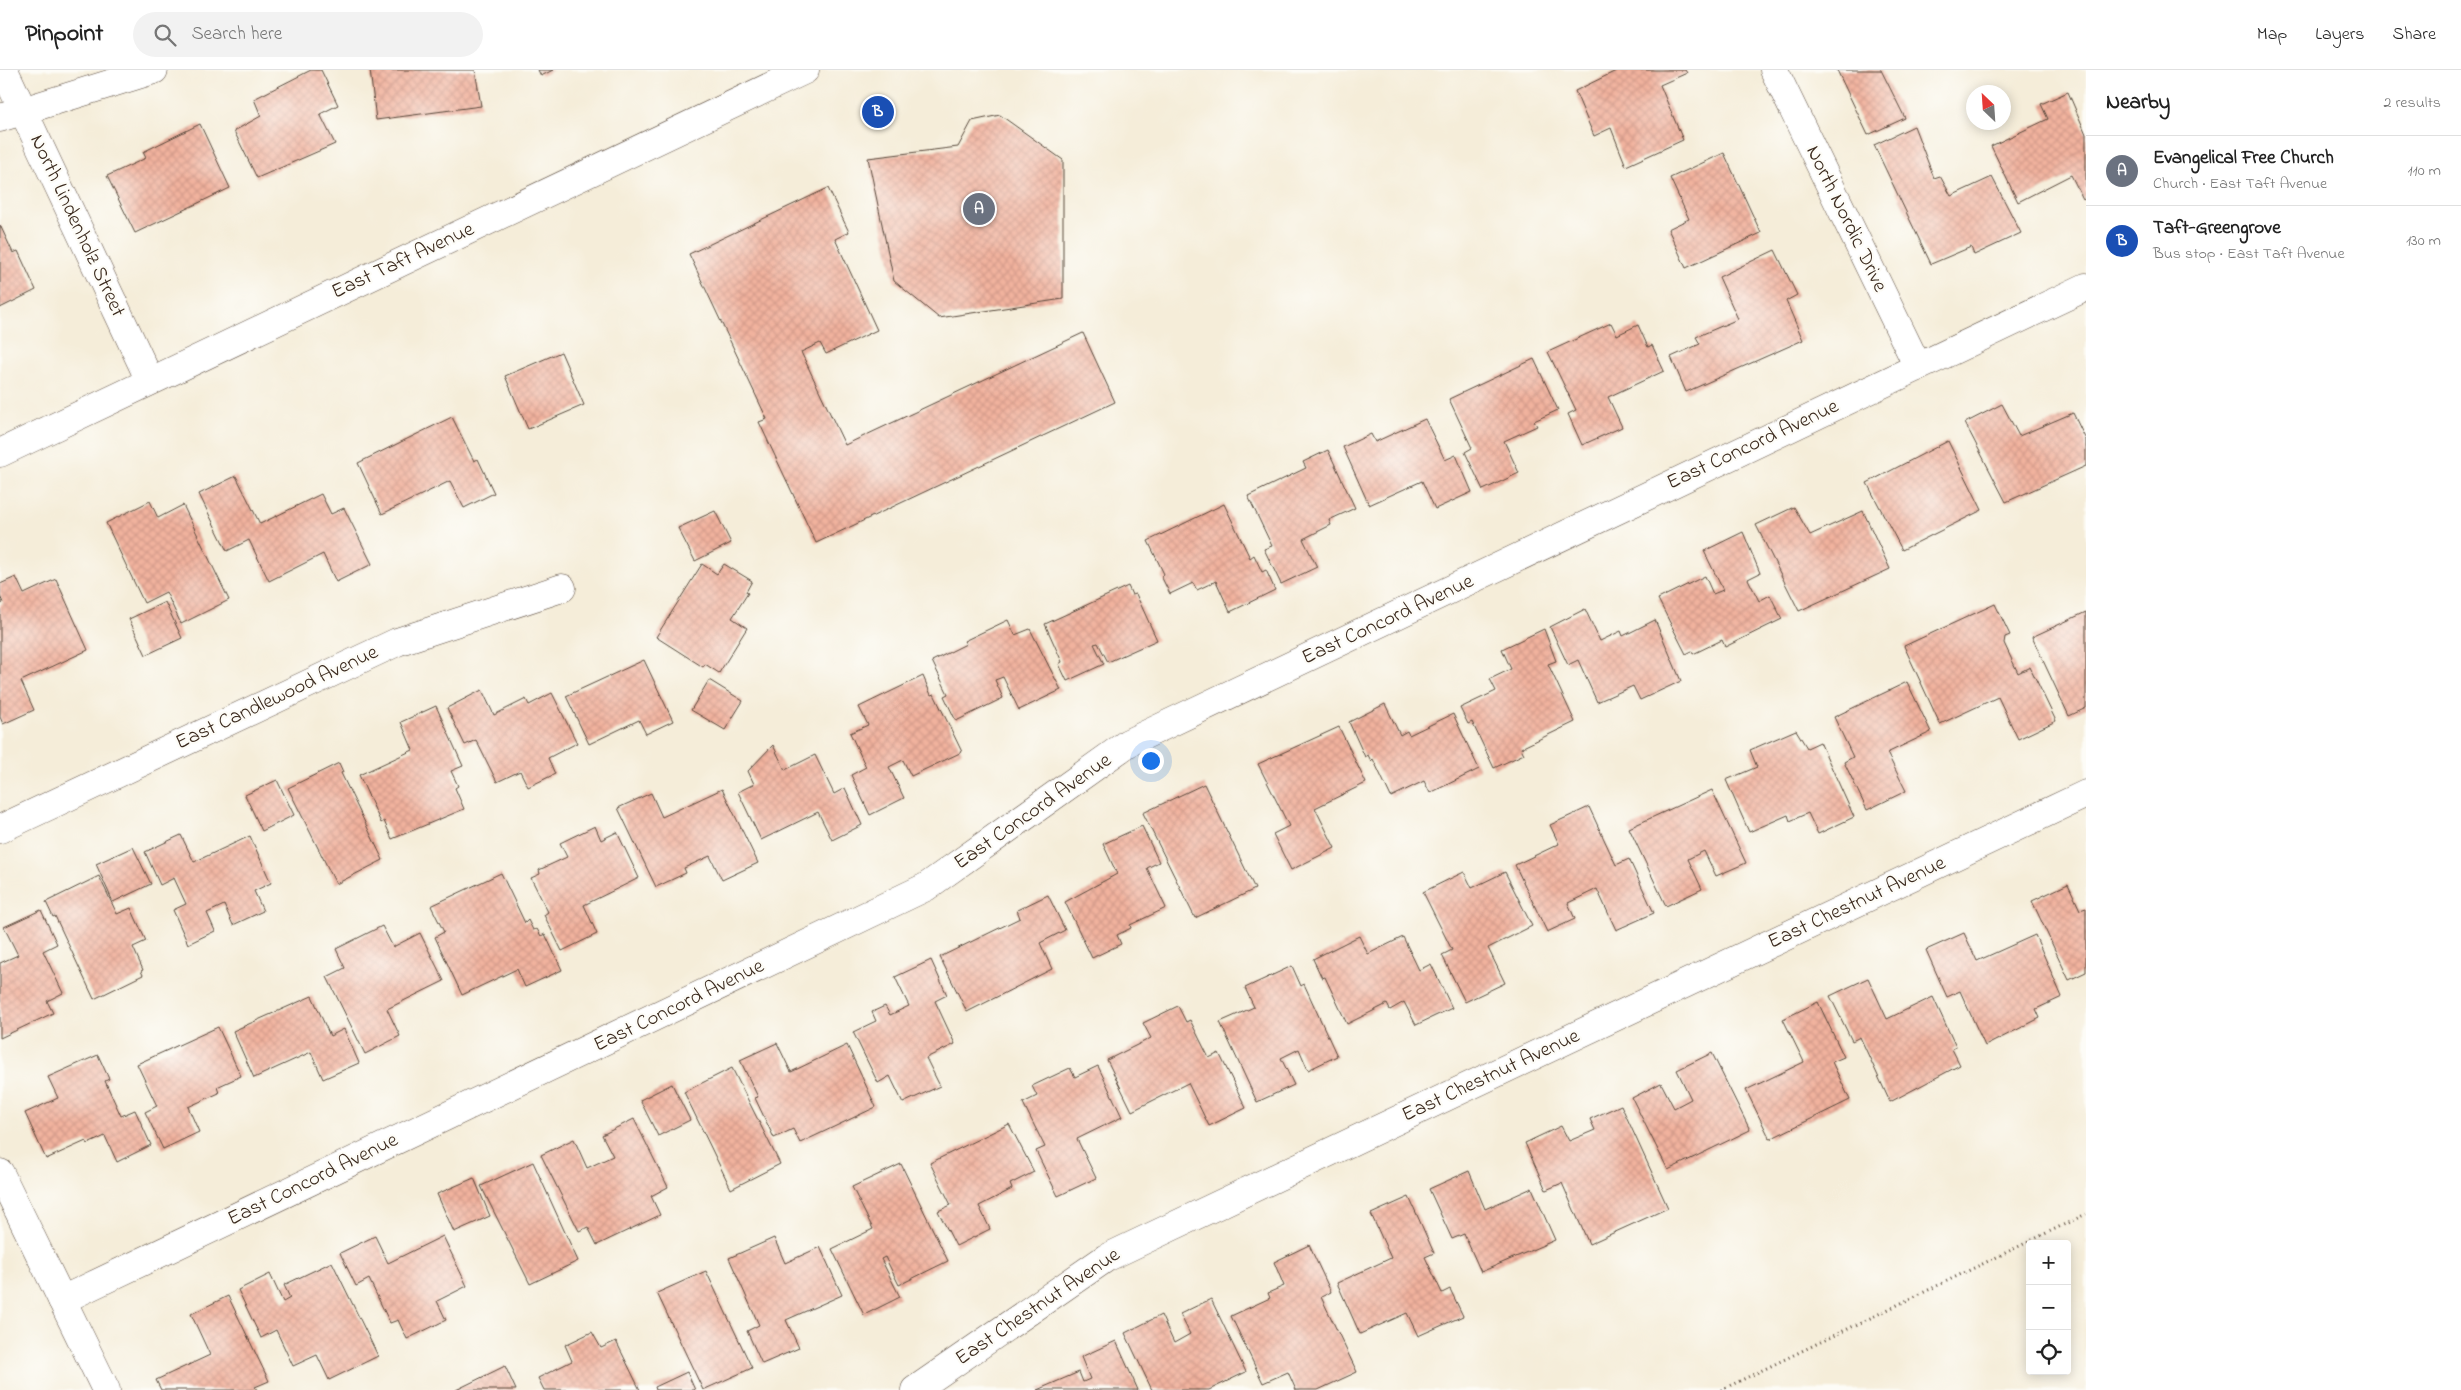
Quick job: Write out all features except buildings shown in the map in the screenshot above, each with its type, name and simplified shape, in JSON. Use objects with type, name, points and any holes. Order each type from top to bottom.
[{"type":"street","name":"North Lindenholz Street","points":[[4,70],[11,114],[150,381]]},
{"type":"street","points":[[11,114],[154,70]]},
{"type":"street","name":"East Taft Avenue","points":[[0,453],[806,70]]},
{"type":"street","name":"North Nordic Drive","points":[[1774,70],[1918,367]]},
{"type":"street","name":"East Concord Avenue","points":[[62,1300],[926,887],[1128,743],[2086,287]]},
{"type":"street","name":"East Candlewood Avenue","points":[[0,830],[397,642],[562,588]]},
{"type":"street","name":"East Chestnut Avenue","points":[[915,1390],[1106,1258],[2086,794]]},
{"type":"street","points":[[0,1173],[106,1390]]},
{"type":"path","points":[[1721,1390],[2086,1214]]},
{"type":"place","name":"Taft-Greengrove","points":[[878,112]]},
{"type":"place","name":"Evangelical Free Church","points":[[979,209]]}]
